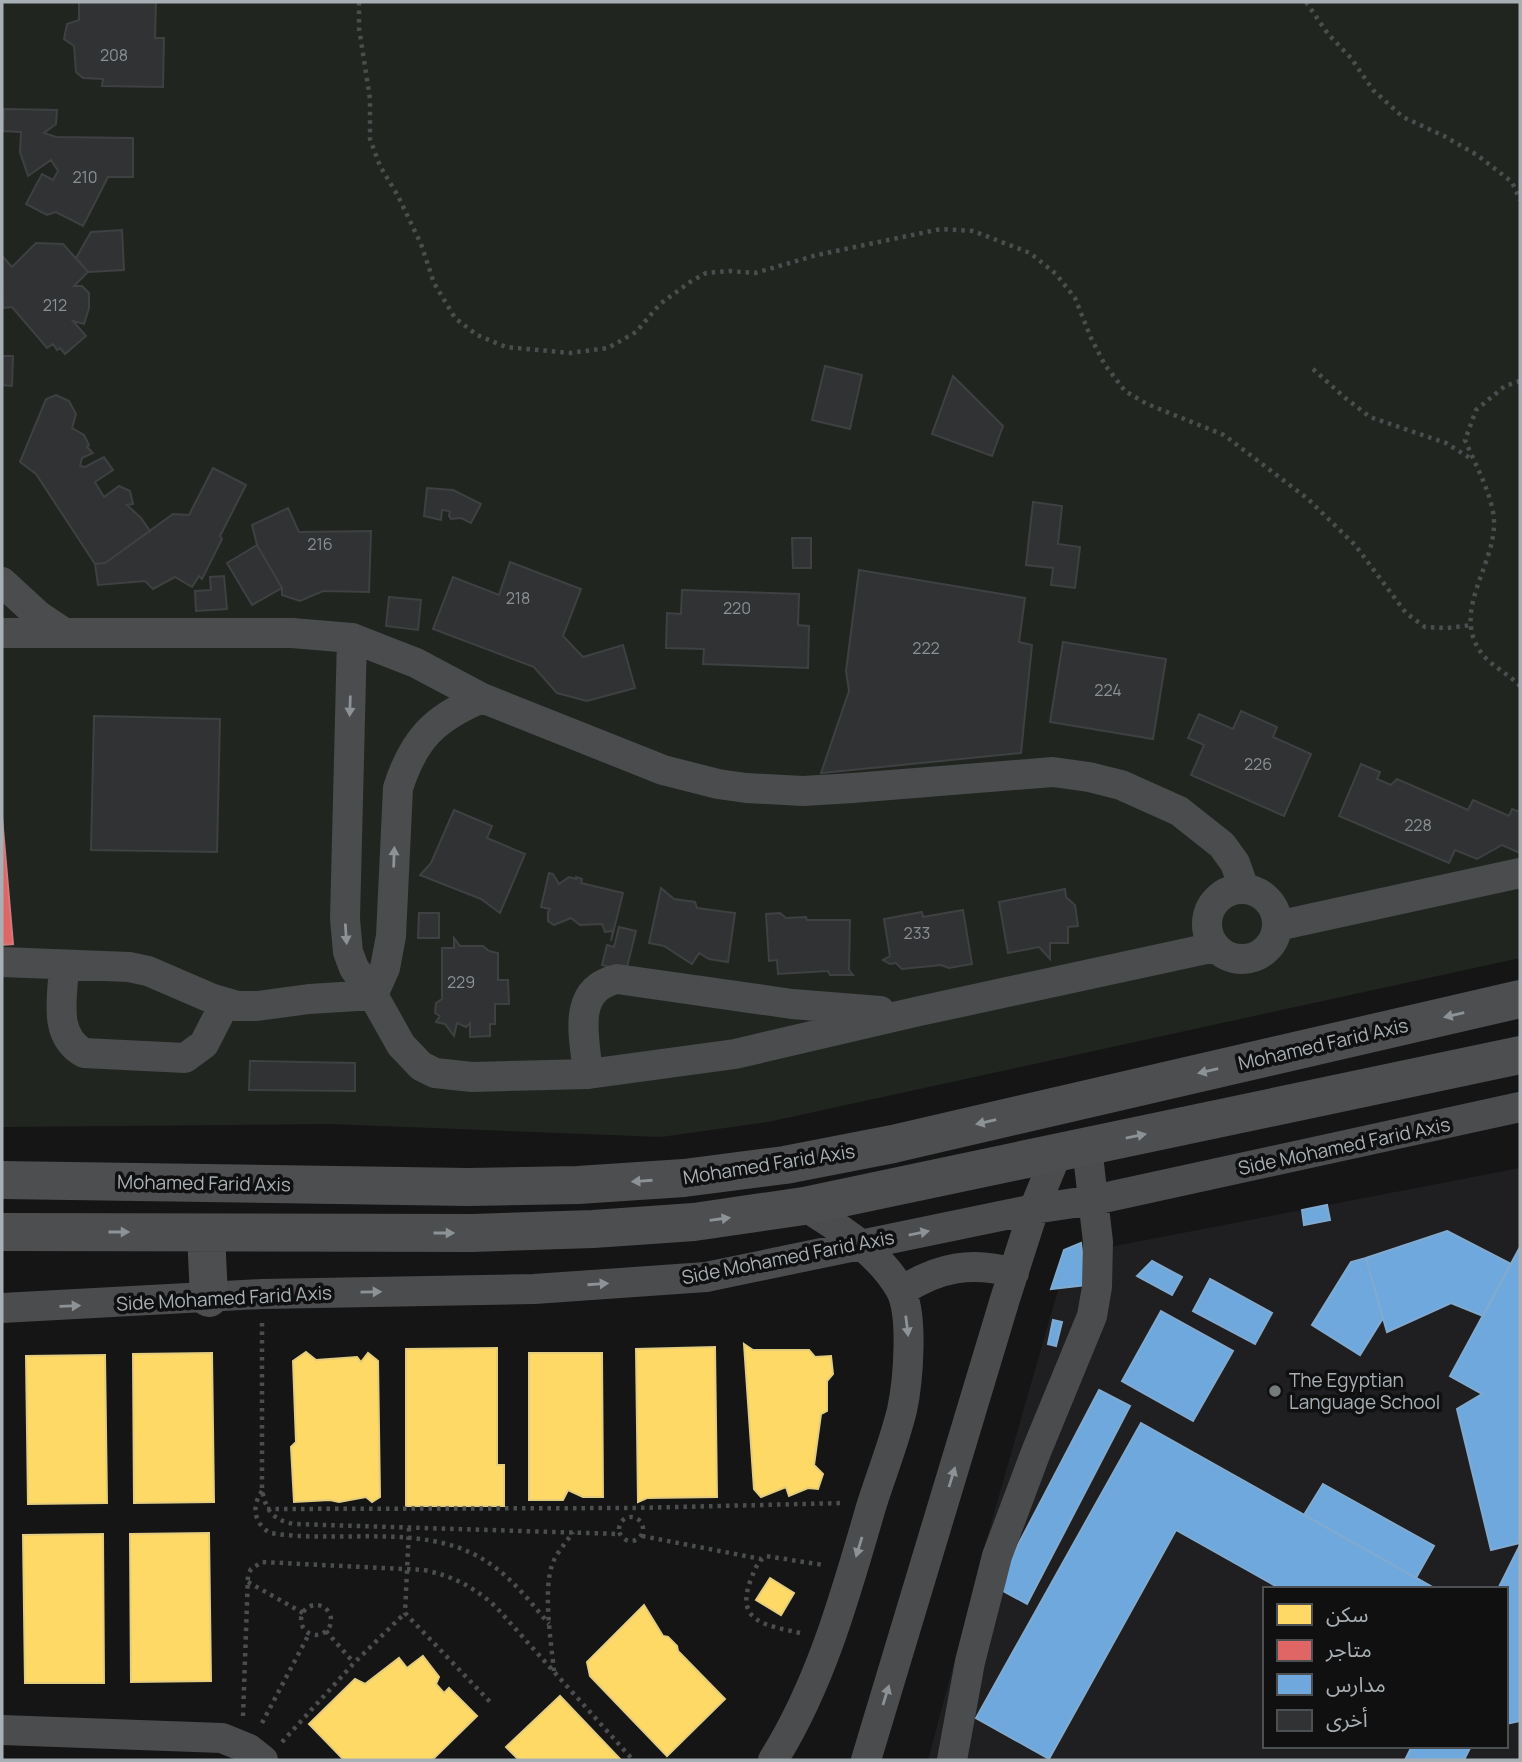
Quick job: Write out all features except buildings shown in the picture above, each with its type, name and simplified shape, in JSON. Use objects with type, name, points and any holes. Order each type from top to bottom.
[{"type":"main road","name":"Mohamed Farid Axis","points":[[2,1180],[468,1187],[578,1185],[684,1178],[785,1165],[893,1144],[1520,999]]},
{"type":"main road","points":[[2,1232],[472,1233],[694,1222],[804,1206],[1520,1055]]},
{"type":"main road","points":[[206,1233],[209,1298]]},
{"type":"street","points":[[2,582],[39,616],[63,632]]},
{"type":"street","points":[[2,633],[292,633],[352,638],[416,663],[482,698],[663,770],[746,788],[803,791],[841,789],[1040,772],[1089,777],[1121,785],[1179,811],[1222,845],[1235,863],[1244,888]]},
{"type":"street","points":[[352,638],[345,935],[354,968],[410,1057],[435,1073],[472,1077],[588,1074],[735,1054],[1215,947]]},
{"type":"street","points":[[373,995],[389,954],[397,800],[405,764],[417,743],[434,724],[453,710],[482,698]]},
{"type":"street","points":[[1277,926],[1520,873]]},
{"type":"street","points":[[1244,888],[1257,891],[1268,900],[1275,912],[1277,926],[1274,939],[1265,950],[1254,957],[1240,959],[1226,956],[1215,947],[1207,922],[1210,908],[1218,897],[1230,890],[1244,888]]},
{"type":"street","points":[[2,962],[110,965],[138,969],[225,1003],[257,1006],[373,995]]},
{"type":"street","points":[[64,965],[62,1026],[66,1038],[84,1053],[185,1058],[199,1051],[225,1003]]},
{"type":"street","points":[[588,1074],[584,1007],[596,988],[617,979],[792,1004],[915,1012]]},
{"type":"street","name":"Side Mohamed Farid Axis","points":[[2,1308],[262,1294],[534,1289],[706,1277],[1034,1209],[1094,1200],[1520,1108]]},
{"type":"street","points":[[951,1760],[970,1662],[997,1556],[1092,1316],[1098,1264],[1094,1200],[1072,1150]]},
{"type":"street","points":[[866,1760],[1034,1209],[1072,1150]]},
{"type":"street","points":[[774,1760],[807,1694],[853,1570],[902,1409],[909,1358],[902,1291],[860,1244],[804,1206]]},
{"type":"street","points":[[902,1291],[928,1276],[957,1267],[976,1265],[1014,1273]]},
{"type":"street","points":[[2,1730],[213,1738],[257,1751]]},
{"type":"path","points":[[359,2],[359,28],[370,99],[370,139],[380,166],[421,244],[434,282],[456,318],[477,335],[506,347],[570,353],[608,348],[636,332],[660,304],[706,273],[754,273],[817,255],[941,229],[973,231],[1030,253],[1056,274],[1075,298],[1105,365],[1125,391],[1147,404],[1224,435],[1308,499],[1354,545],[1406,614],[1425,627],[1472,625]]},
{"type":"path","points":[[1306,2],[1373,90],[1403,117],[1477,155],[1513,182],[1520,200]]},
{"type":"path","points":[[1313,369],[1370,416],[1446,443],[1473,461]]},
{"type":"path","points":[[1520,381],[1504,386],[1476,410],[1465,440],[1485,486],[1495,519],[1493,540],[1473,601],[1472,633],[1483,655],[1520,686]]},
{"type":"path","points":[[262,1294],[262,1490],[267,1509],[281,1521],[294,1524],[410,1528],[573,1531],[619,1534],[630,1542],[637,1541],[642,1536],[643,1524],[635,1517],[624,1518],[620,1523],[619,1534]]},
{"type":"path","points":[[262,1490],[254,1506],[255,1514],[263,1529],[270,1533],[409,1539],[445,1544],[479,1556],[494,1567],[523,1594],[549,1625]]},
{"type":"path","points":[[267,1509],[635,1508],[873,1503]]},
{"type":"path","points":[[635,1508],[635,1517]]},
{"type":"path","points":[[257,1751],[405,1613],[410,1528]]},
{"type":"path","points":[[554,1671],[549,1625],[551,1569],[573,1531]]},
{"type":"path","points":[[642,1536],[761,1559],[771,1556],[853,1570]]},
{"type":"path","points":[[761,1559],[746,1593],[746,1603],[753,1617],[761,1623],[828,1640]]},
{"type":"path","points":[[257,1751],[248,1582],[251,1569],[262,1562],[407,1569],[440,1573],[470,1586],[496,1607],[634,1760]]},
{"type":"path","points":[[248,1582],[303,1613]]},
{"type":"path","points":[[315,1605],[328,1611],[330,1625],[326,1631],[309,1634],[301,1621],[303,1613],[315,1605]]},
{"type":"path","points":[[405,1613],[493,1705]]},
{"type":"path","points":[[326,1631],[354,1663]]},
{"type":"path","points":[[257,1751],[309,1634]]},
{"type":"shaded area","points":[[2,2],[1520,2],[1520,958],[768,1122],[661,1137],[330,1124],[2,1127]]},
{"type":"shaded area","name":"The Egyptian Language School","points":[[1520,1168],[1520,1760],[928,1760],[990,1527],[1068,1255]]},
{"type":"place","name":"The Egyptian Language School","points":[[1275,1391]]}]
